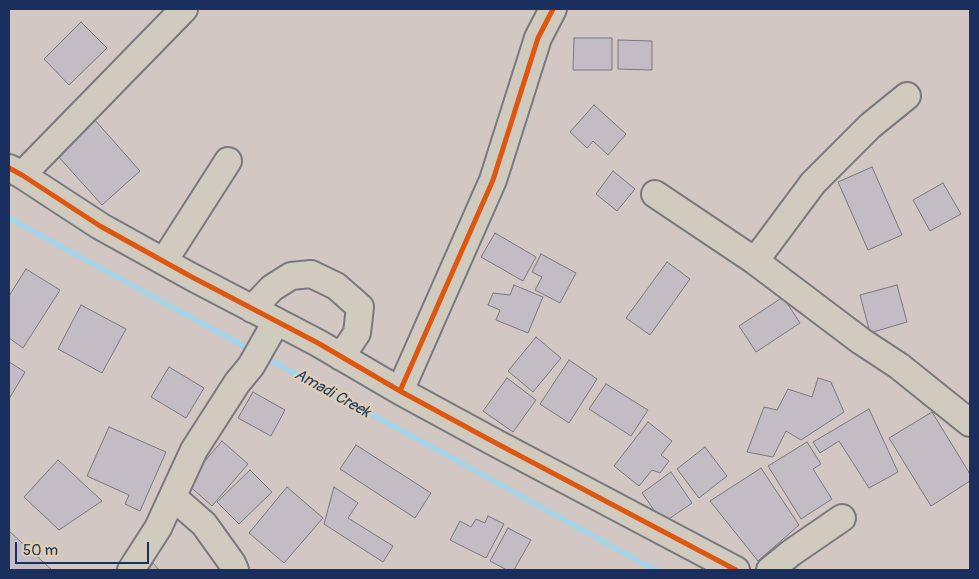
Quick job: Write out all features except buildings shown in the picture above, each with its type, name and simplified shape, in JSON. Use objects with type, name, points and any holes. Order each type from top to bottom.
[{"type":"street","points":[[184,9],[15,172],[100,226],[252,309],[271,331],[341,357],[400,391],[736,570]]},
{"type":"street","points":[[400,391],[492,180],[538,38],[552,9]]},
{"type":"street","points":[[756,261],[813,183],[870,126],[907,96]]},
{"type":"street","points":[[164,261],[228,161]]},
{"type":"street","points":[[655,194],[756,261],[860,341],[900,366],[970,423]]},
{"type":"street","points":[[252,309],[272,288],[291,276],[311,274],[336,286],[360,308],[357,334],[341,357]]},
{"type":"street","points":[[130,570],[158,528],[194,450],[251,366],[271,331]]},
{"type":"street","points":[[173,498],[204,524],[235,570]]},
{"type":"street","points":[[770,570],[842,518]]},
{"type":"waterway","name":"Amadi Creek","points":[[9,218],[253,351]]},
{"type":"waterway","name":"Amadi Creek","points":[[263,356],[655,570]]},
{"type":"cycle path","points":[[400,391],[493,180],[538,38],[553,9]]},
{"type":"cycle path","points":[[9,168],[100,226],[190,276],[318,343],[400,391],[492,441],[736,570]]}]
